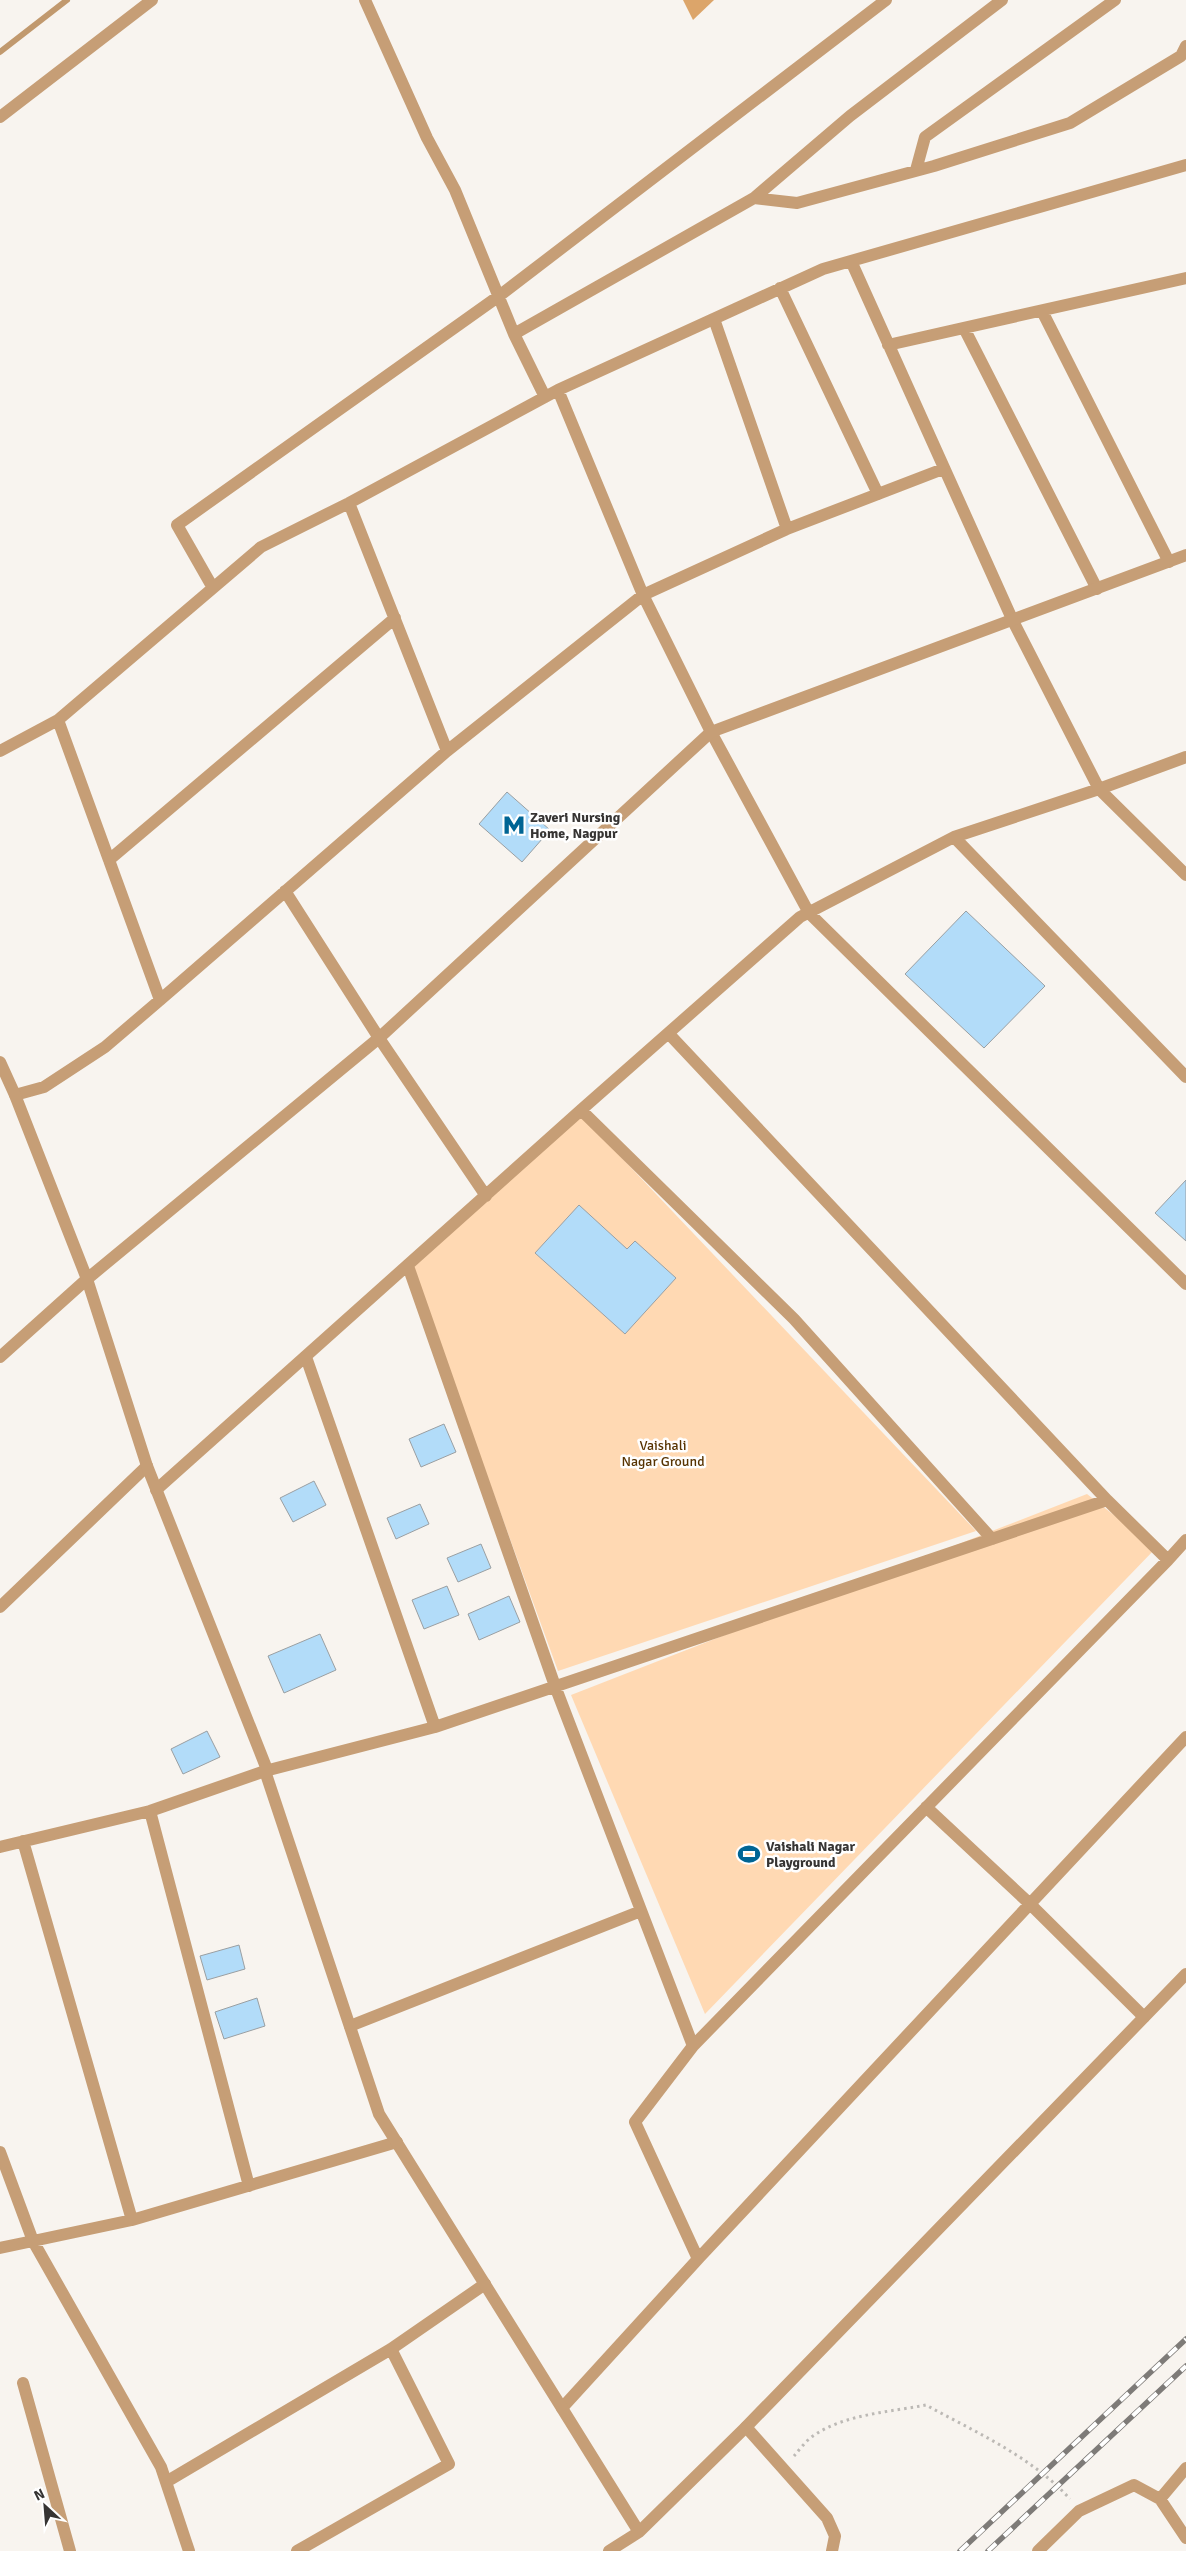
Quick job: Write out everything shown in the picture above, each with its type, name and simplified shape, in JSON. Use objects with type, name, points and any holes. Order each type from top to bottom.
[{"type":"street","points":[[0,117],[152,0]]},
{"type":"street","points":[[365,0],[427,138],[455,190],[514,334],[545,398]]},
{"type":"street","points":[[213,588],[177,525],[499,296],[886,0]]},
{"type":"street","points":[[514,334],[754,198],[850,116],[1002,0]]},
{"type":"street","points":[[916,170],[925,137],[1115,0]]},
{"type":"street","points":[[754,198],[797,203],[916,170],[1070,123],[1181,56],[1186,46]]},
{"type":"street","points":[[0,751],[58,720],[262,547],[349,503],[558,390],[823,269],[1186,165]]},
{"type":"street","points":[[851,261],[943,469],[1013,620],[1099,789],[1186,875]]},
{"type":"street","points":[[888,345],[1186,278]]},
{"type":"street","points":[[780,288],[878,494]]},
{"type":"street","points":[[1042,311],[1169,562]]},
{"type":"street","points":[[714,319],[787,529]]},
{"type":"street","points":[[964,328],[1097,589]]},
{"type":"street","points":[[558,390],[643,595],[711,732],[810,913],[1186,1284]]},
{"type":"street","points":[[15,1095],[44,1087],[98,1052],[447,751],[643,595],[787,529],[943,469]]},
{"type":"street","points":[[349,503],[447,751]]},
{"type":"street","points":[[0,1357],[87,1279],[379,1038],[711,732],[1186,555]]},
{"type":"street","points":[[109,860],[394,618]]},
{"type":"street","points":[[58,720],[160,1000]]},
{"type":"street","points":[[156,1490],[800,917],[954,837],[1099,789],[1186,757]]},
{"type":"street","points":[[954,837],[1186,1077]]},
{"type":"street","points":[[285,891],[379,1038],[486,1196]]},
{"type":"street","points":[[669,1034],[1107,1500],[1168,1560]]},
{"type":"street","points":[[0,1062],[15,1095],[87,1279],[156,1490],[266,1767],[265,1771],[379,2114],[639,2532]]},
{"type":"street","points":[[581,1110],[794,1320],[992,1539]]},
{"type":"street","points":[[408,1266],[555,1686],[693,2046]]},
{"type":"street","points":[[306,1357],[436,1727]]},
{"type":"street","points":[[0,1607],[147,1466]]},
{"type":"street","points":[[0,1847],[150,1811],[265,1771],[436,1727],[1107,1500]]},
{"type":"street","points":[[698,2259],[635,2122],[693,2046],[1186,1540]]},
{"type":"street","points":[[562,2408],[698,2259],[1186,1738]]},
{"type":"street","points":[[926,1807],[1030,1904],[1144,2017]]},
{"type":"street","points":[[150,1811],[249,2186]]},
{"type":"street","points":[[24,1841],[132,2220]]},
{"type":"street","points":[[350,2026],[641,1911]]},
{"type":"street","points":[[609,2551],[639,2532],[746,2427],[1186,1974]]},
{"type":"street","points":[[0,2248],[132,2220],[397,2142]]},
{"type":"street","points":[[0,2152],[33,2241],[161,2467],[189,2551]]},
{"type":"street","points":[[166,2482],[392,2348],[485,2284]]},
{"type":"street","points":[[297,2551],[449,2464],[392,2348]]},
{"type":"street","points":[[23,2383],[70,2551]]},
{"type":"street","points":[[746,2427],[827,2518],[835,2536],[832,2551]]},
{"type":"street","points":[[1160,2499],[1186,2468]]},
{"type":"street","points":[[1038,2551],[1079,2511],[1134,2485],[1160,2499],[1186,2538]]},
{"type":"path","points":[[784,2468],[814,2435],[829,2426],[852,2419],[926,2405],[1022,2459],[1058,2486],[1079,2511]]},
{"type":"green space","name":"Vaishali Nagar Ground","points":[[581,1115],[976,1531],[558,1671],[411,1266]]},
{"type":"green space","name":"Vaishali Nagar Playground","points":[[1087,1494],[1156,1548],[705,2014],[571,1695]]},
{"type":"shaded area","points":[[683,0],[714,0],[693,20]]},
{"type":"building","points":[[507,792],[550,830],[522,862],[479,824]]},
{"type":"building","points":[[966,911],[1045,986],[984,1048],[905,974]]},
{"type":"building","points":[[1186,1180],[1186,1241],[1155,1213]]},
{"type":"building","points":[[579,1205],[627,1249],[635,1241],[676,1278],[625,1334],[535,1253]]},
{"type":"building","points":[[444,1424],[456,1452],[421,1467],[409,1439]]},
{"type":"building","points":[[314,1481],[326,1505],[293,1522],[280,1498]]},
{"type":"building","points":[[420,1504],[429,1524],[396,1539],[387,1518]]},
{"type":"building","points":[[481,1544],[491,1568],[458,1582],[447,1558]]},
{"type":"building","points":[[447,1586],[459,1615],[424,1629],[412,1600]]},
{"type":"building","points":[[509,1596],[520,1622],[479,1640],[468,1614]]},
{"type":"building","points":[[320,1634],[336,1670],[284,1693],[268,1656]]},
{"type":"building","points":[[207,1731],[220,1757],[183,1774],[171,1749]]},
{"type":"building","points":[[239,1945],[245,1969],[207,1980],[200,1956]]},
{"type":"building","points":[[257,1998],[265,2026],[224,2039],[215,2012]]},
{"type":"waterway","points":[[0,52],[67,0]]},
{"type":"railway","points":[[960,2551],[1186,2339]]},
{"type":"railway","points":[[988,2551],[1186,2366]]},
{"type":"place","name":"Zaveri Nursing Home, Nagpur","points":[[514,825]]},
{"type":"place","name":"Vaishali Nagar Playground","points":[[749,1854]]}]
